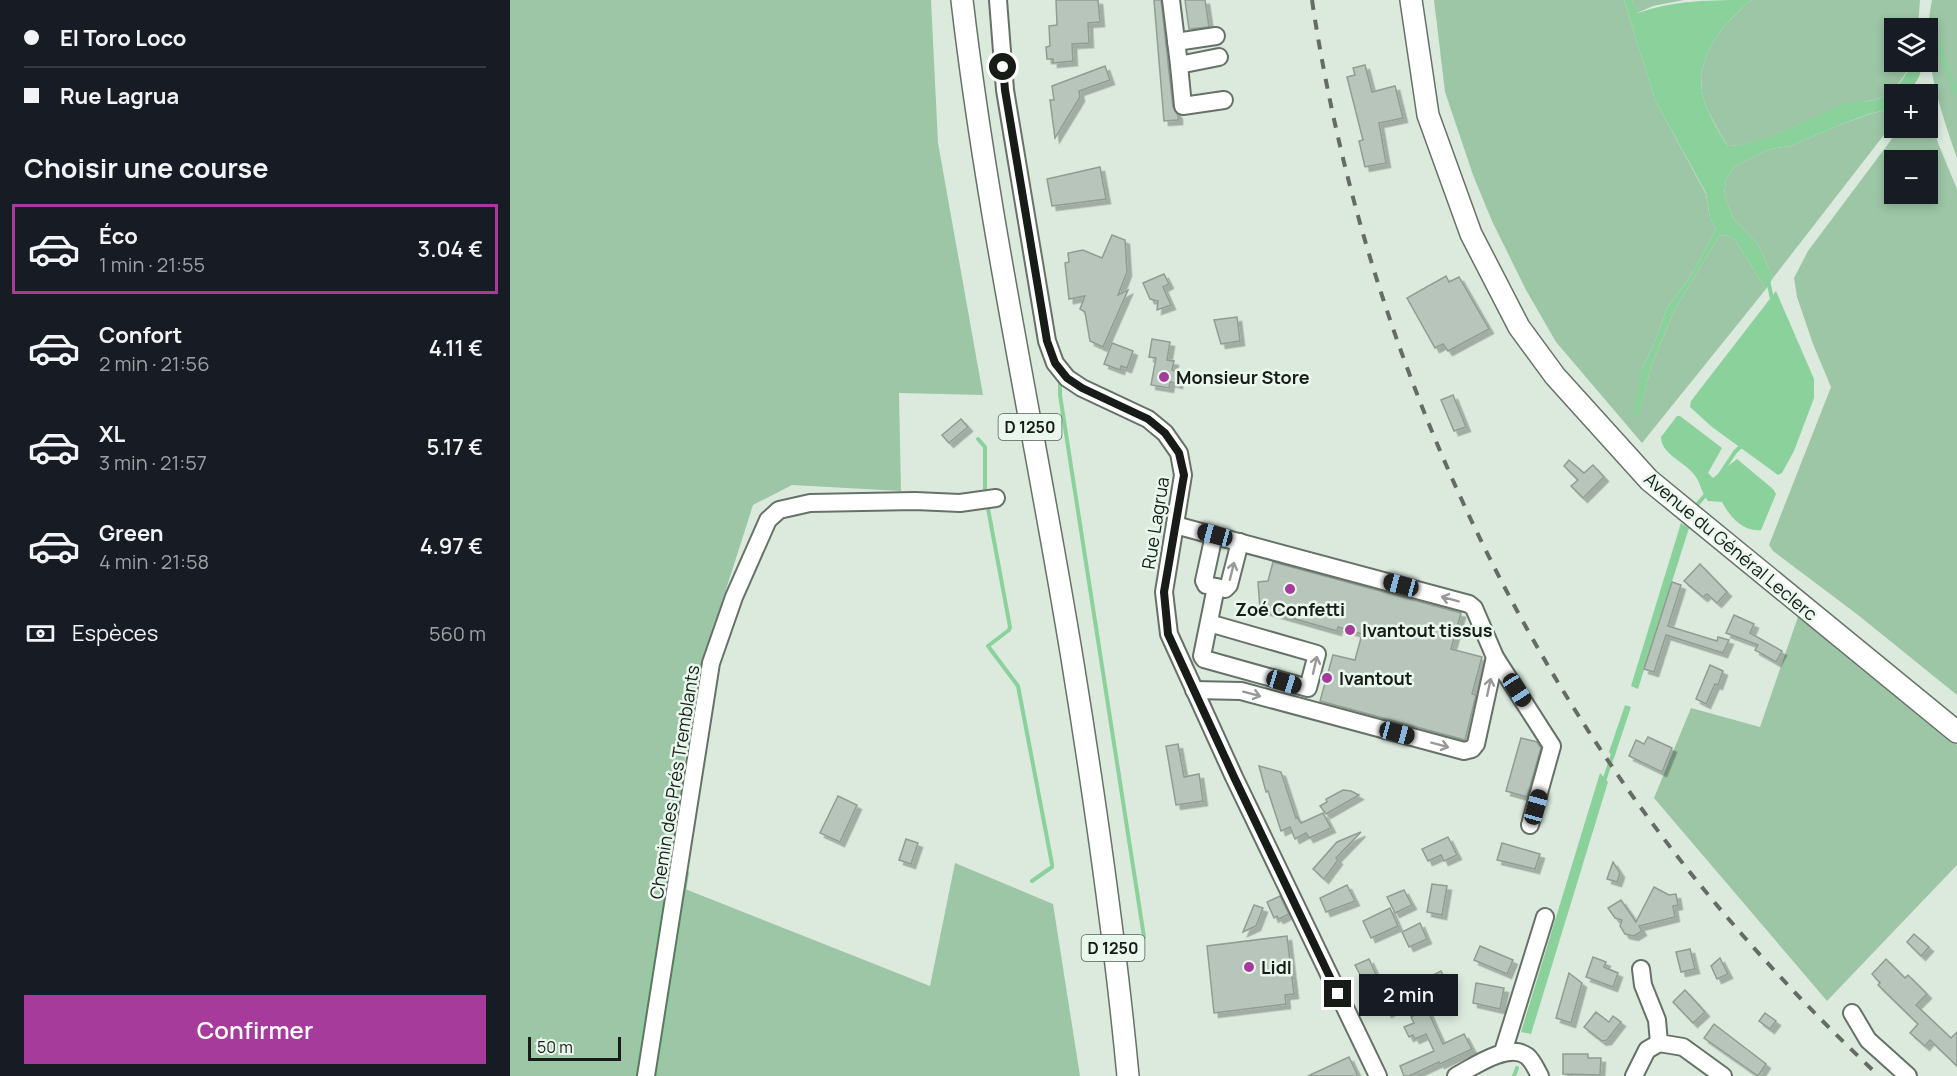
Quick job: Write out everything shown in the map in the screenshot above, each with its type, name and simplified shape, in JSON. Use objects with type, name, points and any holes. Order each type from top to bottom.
[{"type":"main road","name":"D 1250","points":[[962,0],[992,208],[1073,664],[1101,854],[1124,1041],[1126,1076]]},
{"type":"main road","name":"Avenue du Général Leclerc","points":[[1411,0],[1428,115],[1471,234],[1519,327],[1554,376],[1649,480],[1957,732]]},
{"type":"street","name":"Rue Lagrua","points":[[998,0],[1005,90],[1047,341],[1055,363],[1067,378],[1082,388],[1148,419],[1171,441],[1179,453],[1184,475],[1164,592],[1168,634],[1378,1076]]},
{"type":"street","points":[[1171,0],[1183,106],[1224,100]]},
{"type":"street","points":[[1176,42],[1216,36]]},
{"type":"street","points":[[1179,65],[1219,57]]},
{"type":"street","name":"Chemin des Prés Tremblants","points":[[646,1076],[709,673],[734,597],[768,520],[778,510],[810,503],[960,503],[996,498]]},
{"type":"street","points":[[1175,525],[1469,604],[1476,610],[1495,657],[1552,746],[1530,825]]},
{"type":"street","points":[[1215,535],[1204,581],[1206,585],[1225,589],[1229,585],[1240,542]]},
{"type":"street","points":[[1209,623],[1317,654],[1310,685],[1304,688],[1204,659],[1203,650],[1216,587]]},
{"type":"street","points":[[1178,655],[1203,650]]},
{"type":"street","points":[[1194,690],[1241,691],[1464,752],[1472,749],[1476,744],[1495,657]]},
{"type":"street","points":[[1503,1052],[1545,917]]},
{"type":"street","points":[[1641,969],[1643,985],[1658,1020],[1659,1043]]},
{"type":"street","points":[[1852,1013],[1868,1040],[1908,1076]]},
{"type":"street","points":[[1634,1076],[1647,1050],[1659,1043],[1683,1047],[1723,1076]]},
{"type":"street","points":[[1456,1076],[1503,1052],[1516,1052],[1529,1058],[1540,1076]]},
{"type":"shaded area","points":[[510,0],[931,0],[938,143],[983,395],[899,393],[901,491],[792,485],[753,505],[692,696],[670,883],[930,986],[955,863],[1053,904],[1080,1076],[510,1076]]},
{"type":"shaded area","points":[[1434,0],[1624,0],[1655,100],[1706,194],[1710,218],[1716,229],[1692,274],[1667,308],[1642,368],[1639,417],[1651,366],[1675,309],[1719,236],[1726,235],[1735,240],[1766,289],[1642,443],[1556,342],[1526,290],[1492,221],[1473,175],[1445,92]]},
{"type":"shaded area","points":[[1624,0],[1632,0],[1638,13],[1679,3],[1751,0],[1722,30],[1707,55],[1703,68],[1701,82],[1703,96],[1713,122],[1728,146],[1772,136],[1841,105],[1870,101],[1884,96],[1884,110],[1837,126],[1791,146],[1770,149],[1735,166],[1726,180],[1724,195],[1733,218],[1758,244],[1773,278],[1766,289],[1735,240],[1726,235],[1719,236],[1675,309],[1651,366],[1639,418],[1633,414],[1642,368],[1667,308],[1692,274],[1716,229],[1710,218],[1706,193],[1655,100]]},
{"type":"shaded area","points":[[1632,0],[1684,0],[1653,6],[1637,13]]},
{"type":"shaded area","points":[[1751,0],[1920,0],[1919,18],[1884,18],[1884,72],[1906,72],[1898,84],[1884,84],[1884,96],[1869,101],[1846,104],[1758,141],[1728,146],[1705,102],[1701,82],[1707,55],[1731,19]]},
{"type":"shaded area","points":[[1932,0],[1957,0],[1957,158],[1938,100],[1938,84],[1935,84],[1932,72],[1938,72],[1938,18],[1929,18]]},
{"type":"shaded area","points":[[1907,72],[1920,72],[1915,83],[1899,84]]},
{"type":"shaded area","points":[[1884,110],[1884,135],[1773,278],[1758,244],[1733,218],[1724,195],[1726,180],[1735,166],[1770,149],[1791,146]]},
{"type":"shaded area","points":[[1893,138],[1937,138],[1957,189],[1957,695],[1858,615],[1773,551],[1769,545],[1831,387],[1797,297],[1794,278],[1808,251]]},
{"type":"shaded area","points":[[1776,291],[1814,379],[1814,398],[1794,451],[1782,473],[1778,475],[1712,427],[1690,407],[1691,401]]},
{"type":"shaded area","points":[[1677,416],[1722,448],[1708,473],[1713,478],[1737,459],[1773,489],[1776,494],[1761,530],[1748,529],[1743,526],[1729,513],[1722,502],[1708,501],[1695,475],[1664,448],[1661,437]]},
{"type":"shaded area","points":[[1681,523],[1689,528],[1638,689],[1631,686]]},
{"type":"shaded area","points":[[1799,614],[1957,745],[1957,865],[1827,1001],[1654,798],[1691,708],[1760,727]]},
{"type":"shaded area","points":[[1625,705],[1631,707],[1614,758],[1609,752]]},
{"type":"shaded area","points":[[1600,773],[1608,782],[1531,1034],[1521,1032]]},
{"type":"building","points":[[1056,0],[1098,0],[1100,22],[1088,23],[1089,43],[1072,44],[1073,61],[1053,63],[1053,59],[1047,59],[1046,47],[1050,46],[1049,26],[1057,25]]},
{"type":"building","points":[[1154,0],[1161,0],[1173,107],[1178,120],[1164,121]]},
{"type":"building","points":[[1185,0],[1205,0],[1209,27],[1189,29]]},
{"type":"building","points":[[1365,65],[1372,92],[1395,86],[1403,118],[1379,123],[1386,163],[1365,167],[1359,141],[1363,140],[1347,77],[1355,75],[1353,68]]},
{"type":"building","points":[[1105,66],[1110,80],[1079,91],[1080,97],[1055,138],[1050,100],[1054,100],[1052,86]]},
{"type":"building","points":[[1100,167],[1106,199],[1052,206],[1047,179]]},
{"type":"building","points":[[1112,235],[1125,240],[1127,272],[1118,295],[1128,290],[1103,347],[1090,341],[1085,312],[1080,309],[1085,296],[1069,299],[1065,263],[1069,262],[1068,253],[1083,250],[1102,258]]},
{"type":"building","points":[[1164,274],[1169,284],[1163,287],[1171,305],[1157,310],[1158,301],[1150,299],[1143,283]]},
{"type":"building","points":[[1446,276],[1449,282],[1459,277],[1489,329],[1448,351],[1443,344],[1435,348],[1407,298]]},
{"type":"building","points":[[1237,317],[1240,341],[1221,344],[1214,320]]},
{"type":"building","points":[[1152,339],[1170,342],[1167,360],[1174,361],[1172,370],[1180,371],[1178,384],[1170,382],[1169,388],[1151,385],[1156,358],[1149,357]]},
{"type":"building","points":[[1112,343],[1133,351],[1127,368],[1121,366],[1120,370],[1104,364]]},
{"type":"building","points":[[1453,395],[1466,427],[1454,431],[1441,400]]},
{"type":"building","points":[[961,419],[968,427],[949,443],[942,435]]},
{"type":"building","points":[[1569,460],[1584,473],[1593,465],[1604,477],[1583,498],[1571,486],[1578,480],[1564,466]]},
{"type":"building","points":[[1273,562],[1461,613],[1451,649],[1482,657],[1472,694],[1476,695],[1465,740],[1320,701],[1333,655],[1355,660],[1362,634],[1338,627],[1337,631],[1260,609],[1258,582],[1268,581]]},
{"type":"building","points":[[1700,564],[1727,592],[1717,603],[1707,594],[1703,597],[1684,581]]},
{"type":"building","points":[[1672,582],[1681,585],[1668,626],[1717,641],[1718,637],[1729,640],[1723,653],[1666,635],[1654,672],[1644,669]]},
{"type":"building","points":[[1734,615],[1754,624],[1750,633],[1782,651],[1776,662],[1755,650],[1758,645],[1726,633]]},
{"type":"building","points":[[1710,665],[1723,671],[1718,685],[1715,684],[1706,704],[1696,699]]},
{"type":"building","points":[[1648,737],[1672,748],[1662,772],[1629,756],[1636,740],[1644,744]]},
{"type":"building","points":[[1521,738],[1537,742],[1541,748],[1527,797],[1506,791]]},
{"type":"building","points":[[1178,744],[1184,777],[1199,774],[1203,801],[1176,805],[1166,746]]},
{"type":"building","points":[[1259,766],[1281,772],[1296,818],[1301,823],[1323,813],[1331,828],[1309,838],[1306,833],[1295,839],[1290,827],[1281,831]]},
{"type":"building","points":[[1343,790],[1359,795],[1326,814],[1320,806],[1327,802],[1326,799]]},
{"type":"building","points":[[838,796],[857,805],[840,842],[820,833]]},
{"type":"building","points":[[1361,832],[1336,858],[1338,860],[1324,879],[1313,869],[1337,842]]},
{"type":"building","points":[[1448,837],[1457,855],[1444,861],[1441,855],[1428,861],[1422,849]]},
{"type":"building","points":[[906,839],[918,843],[911,864],[899,860]]},
{"type":"building","points":[[1502,843],[1540,854],[1535,869],[1497,860]]},
{"type":"building","points":[[1613,862],[1620,873],[1617,882],[1607,879]]},
{"type":"building","points":[[1432,884],[1447,886],[1442,915],[1427,912]]},
{"type":"building","points":[[1347,885],[1355,901],[1326,912],[1320,898]]},
{"type":"building","points":[[1654,887],[1669,895],[1676,894],[1678,905],[1673,906],[1675,917],[1639,926],[1642,931],[1634,936],[1625,934],[1620,926],[1622,920],[1615,918],[1608,908],[1621,900],[1636,922]]},
{"type":"building","points":[[1404,890],[1412,905],[1395,913],[1387,897]]},
{"type":"building","points":[[1280,896],[1289,914],[1279,919],[1277,916],[1274,918],[1267,902]]},
{"type":"building","points":[[1254,905],[1263,908],[1256,926],[1243,932]]},
{"type":"building","points":[[1390,908],[1398,926],[1371,938],[1363,921]]},
{"type":"building","points":[[1420,923],[1427,939],[1409,947],[1402,932]]},
{"type":"building","points":[[1914,934],[1929,947],[1921,956],[1907,942]]},
{"type":"building","points":[[1287,936],[1294,994],[1285,995],[1286,1004],[1214,1013],[1207,946]]},
{"type":"building","points":[[1480,946],[1513,960],[1507,974],[1474,960]]},
{"type":"building","points":[[1690,949],[1695,969],[1681,972],[1676,952]]},
{"type":"building","points":[[1593,957],[1606,962],[1604,967],[1618,973],[1613,987],[1586,977]]},
{"type":"building","points":[[1720,958],[1728,974],[1717,979],[1711,966]]},
{"type":"building","points":[[1369,959],[1383,990],[1391,986],[1401,1006],[1387,1013],[1383,1003],[1377,1006],[1355,965]]},
{"type":"building","points":[[1886,959],[1905,978],[1908,975],[1927,994],[1916,1005],[1951,1038],[1957,1032],[1957,1066],[1930,1040],[1925,1046],[1910,1033],[1918,1024],[1878,985],[1880,983],[1872,974]]},
{"type":"building","points":[[1441,971],[1451,990],[1423,1004],[1419,995],[1437,987],[1431,976]]},
{"type":"building","points":[[1569,973],[1582,983],[1571,1023],[1556,1018]]},
{"type":"building","points":[[1476,983],[1504,988],[1500,1009],[1473,1003]]},
{"type":"building","points":[[1685,990],[1705,1012],[1693,1023],[1673,1002]]},
{"type":"building","points":[[1427,1009],[1443,1044],[1464,1034],[1472,1049],[1440,1064],[1439,1062],[1409,1076],[1404,1076],[1400,1066],[1434,1051],[1426,1034],[1415,1039],[1413,1035],[1409,1037],[1404,1027],[1414,1023],[1411,1017]]},
{"type":"building","points":[[1596,1012],[1609,1022],[1613,1016],[1621,1022],[1607,1040],[1602,1041],[1584,1027]]},
{"type":"building","points":[[1765,1013],[1776,1021],[1770,1029],[1759,1021]]},
{"type":"building","points":[[1714,1024],[1766,1064],[1758,1076],[1704,1038]]},
{"type":"building","points":[[1563,1054],[1588,1054],[1588,1058],[1601,1058],[1600,1075],[1563,1074]]},
{"type":"building","points":[[1349,1057],[1358,1076],[1308,1076]]},
{"type":"waterway","points":[[1938,46],[1957,93]]},
{"type":"waterway","points":[[1768,280],[1772,299]]},
{"type":"waterway","points":[[1060,379],[1060,395],[1144,937]]},
{"type":"waterway","points":[[978,439],[985,447],[985,491]]},
{"type":"waterway","points":[[1719,476],[1743,444]]},
{"type":"waterway","points":[[1695,507],[1708,492]]},
{"type":"waterway","points":[[987,503],[1010,627],[988,646],[1018,686],[1052,864],[1052,867],[1032,881]]},
{"type":"waterway","points":[[1604,781],[1614,751]]},
{"type":"waterway","points":[[656,1076],[687,873]]},
{"type":"waterway","points":[[636,1076],[667,878]]},
{"type":"waterway","points":[[1514,1076],[1517,1068]]},
{"type":"railway","points":[[1312,0],[1330,101],[1354,202],[1384,301],[1419,399],[1460,495],[1505,589],[1556,679],[1611,765],[1671,848],[1736,928],[1806,1004],[1879,1076]]},
{"type":"place","name":"Monsieur Store","points":[[1164,377]]},
{"type":"place","name":"Zoé Confetti","points":[[1290,589]]},
{"type":"place","name":"Ivantout tissus","points":[[1350,630]]},
{"type":"place","name":"Ivantout","points":[[1327,678]]},
{"type":"place","name":"Lidl","points":[[1249,967]]},
{"type":"route","points":[[1003,67],[1047,341],[1055,363],[1067,378],[1082,388],[1148,419],[1165,433],[1179,453],[1184,475],[1164,592],[1168,634],[1338,994]]}]
